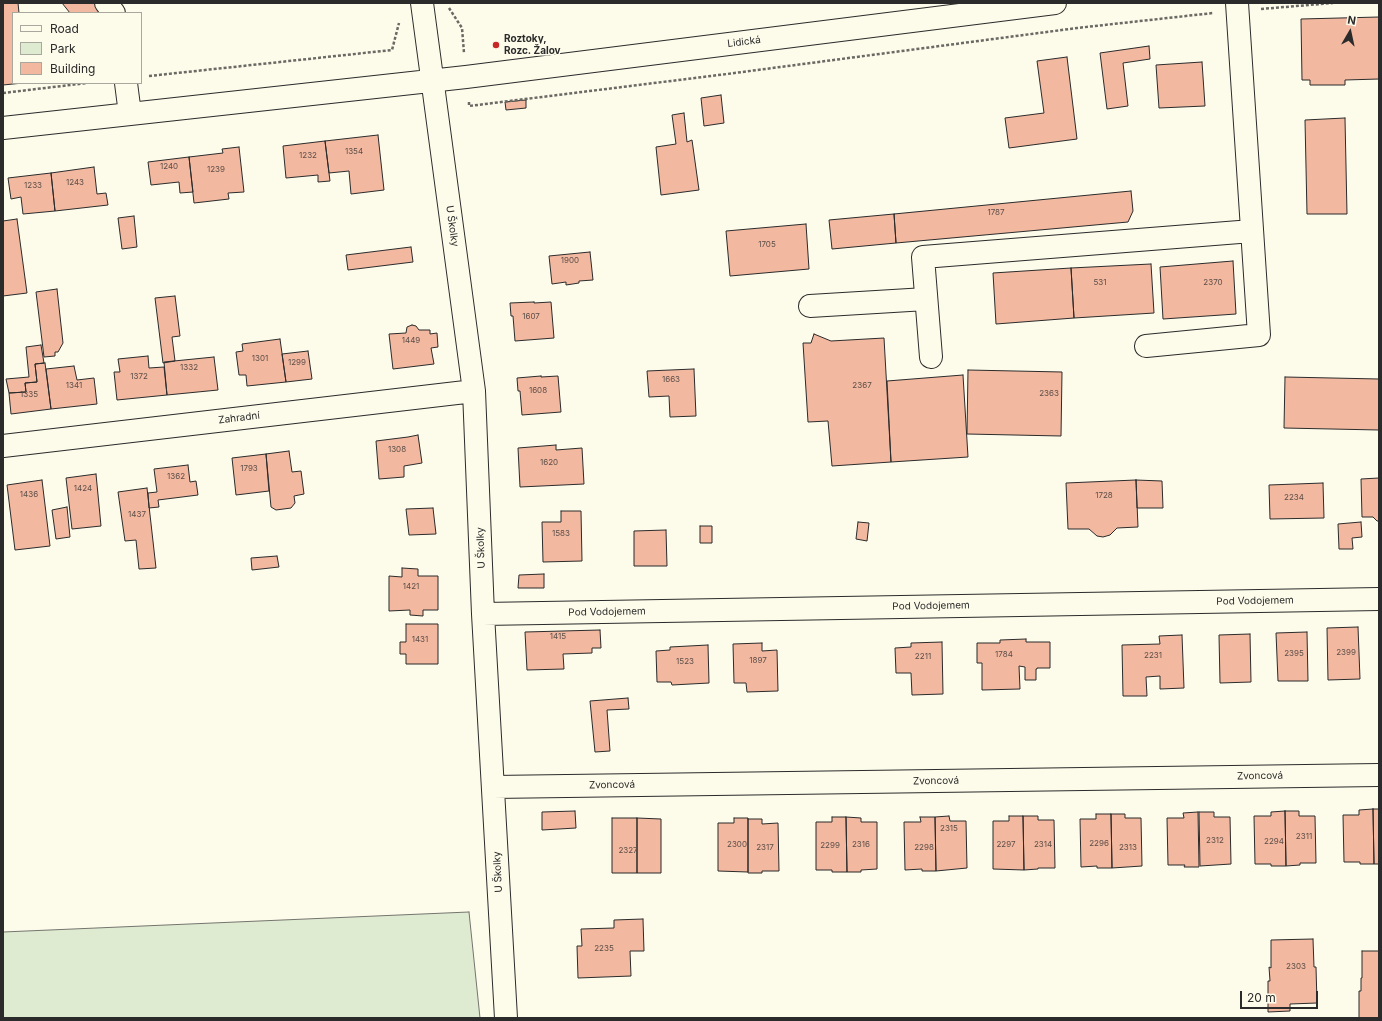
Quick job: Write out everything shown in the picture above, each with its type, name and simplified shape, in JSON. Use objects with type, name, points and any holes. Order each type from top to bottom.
[{"type":"street","points":[[106,3],[113,12]]},
{"type":"street","name":"U Školky","points":[[422,3],[474,391],[483,614],[506,1018]]},
{"type":"street","name":"Lidická","points":[[3,128],[433,80],[1055,3]]},
{"type":"street","points":[[1146,346],[1259,335],[1237,3]]},
{"type":"street","points":[[126,84],[130,114]]},
{"type":"street","points":[[931,357],[923,257],[1252,231]]},
{"type":"street","points":[[810,306],[926,299]]},
{"type":"street","name":"Zahradní","points":[[3,446],[474,391]]},
{"type":"street","name":"Pod Vodojemem","points":[[483,614],[1379,599]]},
{"type":"street","name":"Zvoncová","points":[[493,787],[1379,775]]},
{"type":"path","points":[[149,76],[392,50],[400,17]]},
{"type":"path","points":[[3,93],[79,84]]},
{"type":"green space","points":[[469,912],[480,1018],[3,1018],[3,932]]},
{"type":"building","points":[[3,3],[18,3],[19,12],[12,12],[13,84],[3,85]]},
{"type":"building","points":[[62,3],[94,3],[101,12],[69,12]]},
{"type":"building","points":[[1379,17],[1379,79],[1345,80],[1345,85],[1310,85],[1310,80],[1302,80],[1301,19]]},
{"type":"building","points":[[1149,46],[1150,59],[1123,63],[1128,106],[1107,109],[1100,53]]},
{"type":"building","points":[[1067,57],[1077,139],[1009,148],[1005,118],[1044,113],[1037,61]]},
{"type":"building","points":[[1202,62],[1205,106],[1159,108],[1156,65]]},
{"type":"building","points":[[721,95],[724,123],[704,126],[701,98]]},
{"type":"building","points":[[526,100],[526,108],[506,110],[505,102]]},
{"type":"building","points":[[684,113],[687,142],[692,140],[699,190],[661,195],[656,147],[676,144],[672,115]]},
{"type":"building","points":[[1345,118],[1347,214],[1307,214],[1305,120]]},
{"type":"building","points":[[378,135],[384,190],[351,194],[349,171],[329,173],[325,141]]},
{"type":"building","points":[[325,141],[330,181],[318,182],[318,175],[286,178],[283,146]]},
{"type":"building","points":[[239,147],[244,192],[228,193],[229,199],[194,203],[189,157],[223,153],[222,149]]},
{"type":"building","points":[[189,157],[193,192],[180,193],[179,182],[151,185],[148,162]]},
{"type":"building","points":[[94,167],[97,194],[106,193],[108,205],[55,211],[51,173]]},
{"type":"building","points":[[51,173],[55,211],[23,214],[21,197],[11,199],[8,178]]},
{"type":"building","points":[[1131,191],[1133,211],[1128,222],[896,243],[894,214]]},
{"type":"building","points":[[894,214],[896,243],[832,249],[829,220]]},
{"type":"building","points":[[134,216],[137,247],[122,249],[118,218]]},
{"type":"building","points":[[17,219],[27,293],[3,296],[3,221]]},
{"type":"building","points":[[806,224],[809,269],[730,276],[726,231]]},
{"type":"building","points":[[411,247],[413,262],[348,270],[346,255]]},
{"type":"building","points":[[590,252],[593,280],[579,281],[579,283],[566,285],[566,282],[552,284],[549,256]]},
{"type":"building","points":[[1233,261],[1236,314],[1163,319],[1160,267]]},
{"type":"building","points":[[1151,264],[1154,313],[1074,318],[1071,268]]},
{"type":"building","points":[[1071,268],[1074,318],[996,324],[993,273]]},
{"type":"building","points":[[57,289],[63,343],[58,352],[55,352],[55,356],[44,357],[36,292]]},
{"type":"building","points":[[175,296],[180,336],[172,337],[175,361],[163,363],[155,298]]},
{"type":"building","points":[[551,302],[554,338],[515,341],[513,316],[511,316],[510,303]]},
{"type":"building","points":[[412,325],[416,326],[419,330],[430,330],[430,334],[437,333],[438,347],[431,348],[434,364],[393,369],[389,334],[406,333],[407,327]]},
{"type":"building","points":[[814,334],[831,341],[884,338],[891,462],[832,466],[828,421],[808,422],[803,343],[811,343]]},
{"type":"building","points":[[280,339],[286,382],[247,386],[246,375],[239,375],[236,352],[243,351],[242,344]]},
{"type":"building","points":[[41,345],[44,363],[35,364],[37,382],[25,383],[26,392],[9,393],[6,379],[29,377],[26,347]]},
{"type":"building","points":[[308,351],[312,379],[286,382],[282,354]]},
{"type":"building","points":[[148,356],[149,368],[164,367],[167,395],[117,400],[114,372],[120,372],[118,359]]},
{"type":"building","points":[[214,357],[218,390],[167,395],[164,362]]},
{"type":"building","points":[[45,363],[51,409],[11,414],[9,393],[26,392],[25,383],[37,382],[35,364]]},
{"type":"building","points":[[74,366],[77,380],[94,378],[97,404],[51,409],[46,369]]},
{"type":"building","points":[[694,369],[696,416],[670,417],[669,396],[649,397],[647,371]]},
{"type":"building","points":[[968,370],[1062,372],[1061,436],[967,434]]},
{"type":"building","points":[[963,375],[968,457],[891,462],[887,381]]},
{"type":"building","points":[[558,376],[561,412],[522,415],[520,391],[518,391],[517,378]]},
{"type":"building","points":[[1285,377],[1379,379],[1379,430],[1284,428]]},
{"type":"building","points":[[418,435],[422,463],[404,466],[404,477],[379,479],[376,441]]},
{"type":"building","points":[[556,445],[556,450],[582,448],[584,484],[520,487],[518,448]]},
{"type":"building","points":[[289,451],[292,472],[301,471],[304,494],[294,496],[295,503],[291,508],[276,510],[271,507],[266,454]]},
{"type":"building","points":[[266,454],[269,491],[236,495],[232,458]]},
{"type":"building","points":[[188,465],[190,482],[196,481],[198,495],[158,500],[159,507],[149,508],[148,493],[157,492],[154,469]]},
{"type":"building","points":[[96,474],[101,526],[72,529],[66,478]]},
{"type":"building","points":[[1379,478],[1379,521],[1377,521],[1373,517],[1362,517],[1361,479]]},
{"type":"building","points":[[42,480],[50,546],[15,550],[7,485]]},
{"type":"building","points":[[1136,480],[1162,481],[1163,508],[1137,508]]},
{"type":"building","points":[[1136,480],[1138,527],[1117,528],[1110,535],[1103,537],[1097,536],[1089,529],[1068,529],[1066,483]]},
{"type":"building","points":[[1323,483],[1324,518],[1270,519],[1269,485]]},
{"type":"building","points":[[147,488],[156,568],[139,569],[136,540],[125,541],[118,492]]},
{"type":"building","points":[[67,507],[70,537],[56,539],[52,510]]},
{"type":"building","points":[[433,508],[436,534],[409,535],[406,509]]},
{"type":"building","points":[[561,511],[581,511],[582,561],[543,562],[542,522],[561,522]]},
{"type":"building","points":[[858,522],[869,523],[867,541],[856,539]]},
{"type":"building","points":[[1361,522],[1362,537],[1352,538],[1353,549],[1339,549],[1338,524]]},
{"type":"building","points":[[700,526],[712,526],[712,543],[700,543]]},
{"type":"building","points":[[666,530],[667,566],[634,566],[634,531]]},
{"type":"building","points":[[277,556],[279,567],[252,570],[251,558]]},
{"type":"building","points":[[402,568],[418,569],[418,576],[438,576],[438,610],[423,610],[423,616],[410,615],[410,610],[389,611],[389,576],[402,577]]},
{"type":"building","points":[[544,574],[544,588],[518,588],[519,575]]},
{"type":"building","points":[[406,624],[438,624],[438,664],[406,664],[406,654],[400,654],[400,642],[406,642]]},
{"type":"building","points":[[1358,627],[1360,679],[1328,680],[1327,628]]},
{"type":"building","points":[[600,630],[601,648],[592,648],[592,653],[563,654],[564,669],[527,670],[525,632]]},
{"type":"building","points":[[1307,632],[1308,681],[1278,681],[1276,633]]},
{"type":"building","points":[[1250,634],[1251,682],[1220,683],[1219,635]]},
{"type":"building","points":[[1182,635],[1184,688],[1160,689],[1160,676],[1146,677],[1147,696],[1123,696],[1122,645],[1160,644],[1159,636]]},
{"type":"building","points":[[1026,639],[1026,642],[1050,642],[1050,668],[1037,668],[1036,680],[1025,680],[1025,667],[1019,666],[1020,689],[982,690],[982,663],[977,663],[977,643],[1000,643],[1000,640]]},
{"type":"building","points":[[942,642],[943,694],[912,695],[911,673],[896,673],[895,648],[911,647],[911,643]]},
{"type":"building","points":[[762,643],[762,651],[777,650],[778,691],[747,692],[746,683],[734,683],[733,644]]},
{"type":"building","points":[[708,645],[709,683],[672,685],[671,682],[657,682],[656,651],[670,650],[670,647]]},
{"type":"building","points":[[628,698],[629,709],[607,710],[610,751],[595,752],[590,701]]},
{"type":"building","points":[[1373,809],[1379,809],[1379,864],[1374,864]]},
{"type":"building","points":[[1373,809],[1374,864],[1344,862],[1343,815],[1359,815],[1359,810]]},
{"type":"building","points":[[575,811],[576,828],[542,830],[542,812]]},
{"type":"building","points":[[1285,811],[1286,866],[1255,864],[1254,816],[1271,816],[1271,812]]},
{"type":"building","points":[[1285,811],[1299,811],[1299,816],[1315,816],[1316,863],[1300,863],[1300,865],[1286,866]]},
{"type":"building","points":[[1198,812],[1199,867],[1168,865],[1167,818],[1184,818],[1183,813]]},
{"type":"building","points":[[1199,812],[1214,812],[1214,817],[1230,817],[1231,864],[1200,866]]},
{"type":"building","points":[[1096,814],[1111,814],[1112,868],[1097,868],[1097,866],[1081,867],[1080,819],[1096,819]]},
{"type":"building","points":[[1111,814],[1125,814],[1125,818],[1141,818],[1142,866],[1112,868]]},
{"type":"building","points":[[949,816],[950,821],[966,821],[967,868],[936,871],[935,817]]},
{"type":"building","points":[[1009,816],[1023,816],[1024,870],[993,869],[993,821],[1009,821]]},
{"type":"building","points":[[1023,816],[1038,816],[1038,820],[1054,820],[1055,868],[1024,870]]},
{"type":"building","points":[[832,817],[846,817],[847,872],[816,870],[816,822],[832,822]]},
{"type":"building","points":[[846,817],[861,818],[861,822],[877,822],[877,869],[861,870],[861,872],[847,872]]},
{"type":"building","points":[[920,817],[935,817],[936,871],[922,871],[922,869],[905,870],[904,822],[921,822]]},
{"type":"building","points":[[612,818],[637,818],[637,873],[612,873]]},
{"type":"building","points":[[637,818],[661,819],[661,873],[637,873]]},
{"type":"building","points":[[734,818],[748,818],[748,872],[718,871],[718,823],[734,823]]},
{"type":"building","points":[[748,819],[762,819],[762,824],[778,823],[779,871],[748,873]]},
{"type":"building","points":[[643,919],[644,951],[630,951],[631,976],[578,978],[577,946],[582,946],[581,929],[614,928],[614,920]]},
{"type":"building","points":[[1313,939],[1314,967],[1316,967],[1317,1003],[1290,1004],[1290,1011],[1268,1012],[1268,981],[1270,981],[1269,967],[1271,968],[1271,940]]},
{"type":"building","points":[[1362,951],[1379,951],[1379,1018],[1359,1018],[1359,991],[1361,991],[1362,978]]},
{"type":"place","name":"Roztoky, Rozc. Žalov","points":[[496,45]]}]
